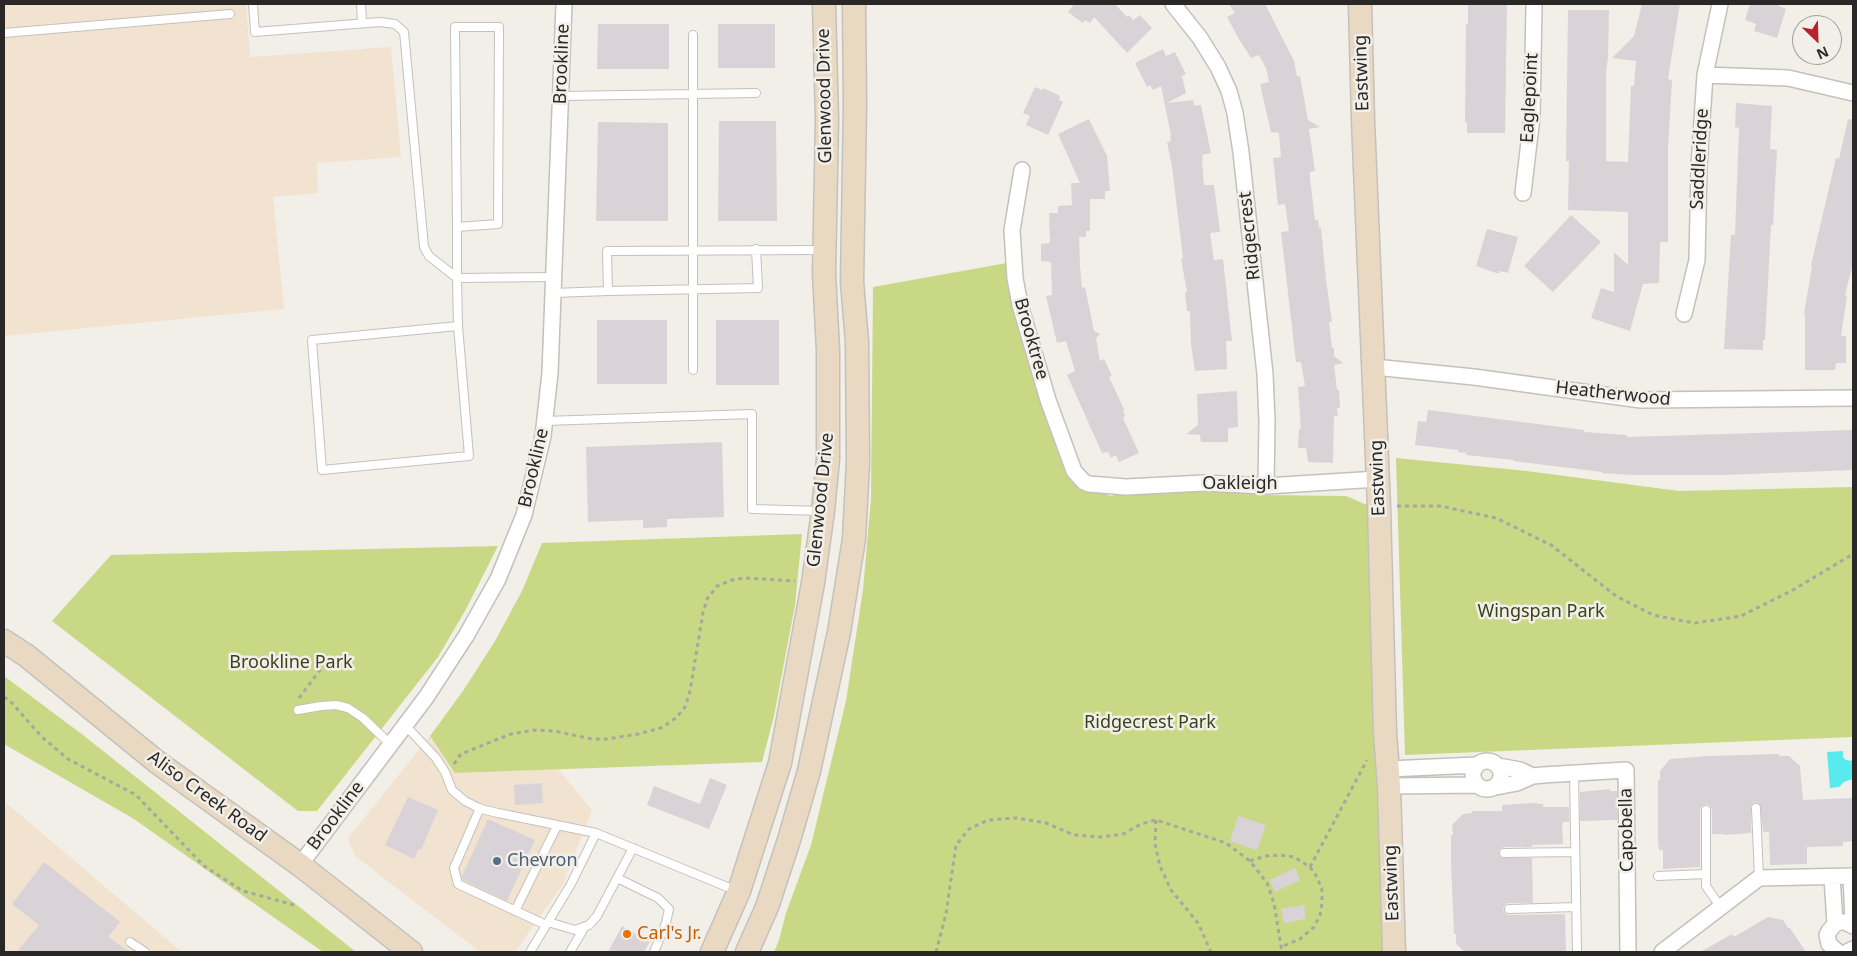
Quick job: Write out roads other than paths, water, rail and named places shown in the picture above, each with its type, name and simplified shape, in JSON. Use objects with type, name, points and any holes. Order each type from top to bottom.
[{"type":"main road","name":"Glenwood Drive","points":[[712,952],[739,891],[780,763],[824,511],[828,459],[828,350],[824,250],[827,119],[824,4]]},
{"type":"main road","name":"Glenwood Drive","points":[[747,952],[767,907],[809,771],[835,650],[854,539],[858,463],[857,342],[852,282],[855,105],[854,4]]},
{"type":"main road","name":"Eastwing","points":[[1360,4],[1379,507],[1384,732],[1388,778],[1394,952]]},
{"type":"main road","name":"Aliso Creek Road","points":[[4,641],[26,656],[157,762],[300,865],[411,952]]},
{"type":"street","name":"Brookline","points":[[300,865],[427,696],[466,636],[498,579],[524,515],[543,436],[550,373],[564,4]]},
{"type":"street","name":"Ridgecrest","points":[[1173,4],[1200,38],[1218,67],[1229,91],[1234,112],[1241,152],[1265,374],[1267,421],[1266,486]]},
{"type":"street","name":"Eaglepoint","points":[[1523,193],[1532,117],[1534,4]]},
{"type":"street","name":"Saddleridge","points":[[1684,314],[1697,260],[1699,166],[1704,75],[1720,4]]},
{"type":"street","points":[[1704,75],[1788,78],[1853,93]]},
{"type":"street","name":"Brooktree","points":[[1022,170],[1012,230],[1015,278],[1020,305],[1048,400],[1074,471],[1084,482],[1102,485]]},
{"type":"street","name":"Heatherwood","points":[[1374,367],[1474,377],[1641,400],[1853,398]]},
{"type":"street","name":"Oakleigh","points":[[1102,485],[1126,487],[1204,484],[1266,486],[1378,479]]},
{"type":"street","name":"Capobella","points":[[1388,778],[1478,765],[1486,761],[1498,766],[1520,770],[1534,776]]},
{"type":"street","points":[[1477,785],[1473,777],[1478,765]]},
{"type":"street","points":[[1496,786],[1501,779],[1501,770],[1498,766]]},
{"type":"street","name":"Capobella","points":[[1388,778],[1477,785],[1484,789],[1493,789],[1496,786],[1517,783],[1534,776],[1626,770],[1628,952]]},
{"type":"street","points":[[1664,952],[1759,878],[1852,876],[1853,920]]},
{"type":"street","points":[[1832,877],[1835,924]]},
{"type":"street","points":[[1838,952],[1832,948],[1827,940],[1829,931],[1835,924],[1844,922],[1853,926]]},
{"type":"street","points":[[1847,952],[1853,949]]},
{"type":"lane","points":[[253,4],[255,32],[380,22],[395,24],[404,32],[424,247],[429,256],[457,278],[554,277]]},
{"type":"lane","points":[[361,4],[362,23]]},
{"type":"lane","points":[[4,33],[230,14]]},
{"type":"lane","points":[[457,227],[498,224],[499,27],[455,27],[457,278],[458,326],[469,456],[322,470],[312,340],[458,326]]},
{"type":"lane","points":[[693,35],[693,370]]},
{"type":"lane","points":[[562,96],[756,93]]},
{"type":"lane","points":[[608,291],[607,251],[693,249],[824,250]]},
{"type":"lane","points":[[554,293],[758,288],[756,249]]},
{"type":"lane","points":[[545,421],[752,414],[752,509],[824,511]]},
{"type":"lane","points":[[298,710],[336,705],[348,708],[363,718],[390,744]]},
{"type":"lane","points":[[405,725],[436,758],[445,772],[452,790],[465,801],[498,814],[596,833],[739,891]]},
{"type":"lane","points":[[1574,773],[1577,952]]},
{"type":"lane","points":[[480,808],[454,868],[454,875],[458,884],[515,911],[547,923],[575,930],[589,925],[596,916],[633,848]]},
{"type":"lane","points":[[1756,808],[1759,878]]},
{"type":"lane","points":[[1706,810],[1706,886],[1721,908]]},
{"type":"lane","points":[[515,911],[556,826]]},
{"type":"lane","points":[[530,952],[571,884],[596,833]]},
{"type":"lane","points":[[1504,853],[1574,852]]},
{"type":"lane","points":[[1658,876],[1706,874]]},
{"type":"lane","points":[[617,878],[658,898],[669,908],[666,923],[654,952]]},
{"type":"lane","points":[[1509,908],[1576,907]]},
{"type":"lane","points":[[570,952],[584,928]]},
{"type":"lane","points":[[130,942],[145,952]]},
{"type":"water","points":[[1843,751],[1843,757],[1846,760],[1853,761],[1853,779],[1844,782],[1839,787],[1830,788],[1827,752]]},
{"type":"place","name":"Chevron","points":[[497,861]]},
{"type":"place","name":"Carl's Jr.","points":[[627,934]]},
{"type":"park label","name":"Wingspan Park","points":[[1541,612]]},
{"type":"park label","name":"Brookline Park","points":[[291,663]]},
{"type":"park label","name":"Ridgecrest Park","points":[[1150,723]]}]
